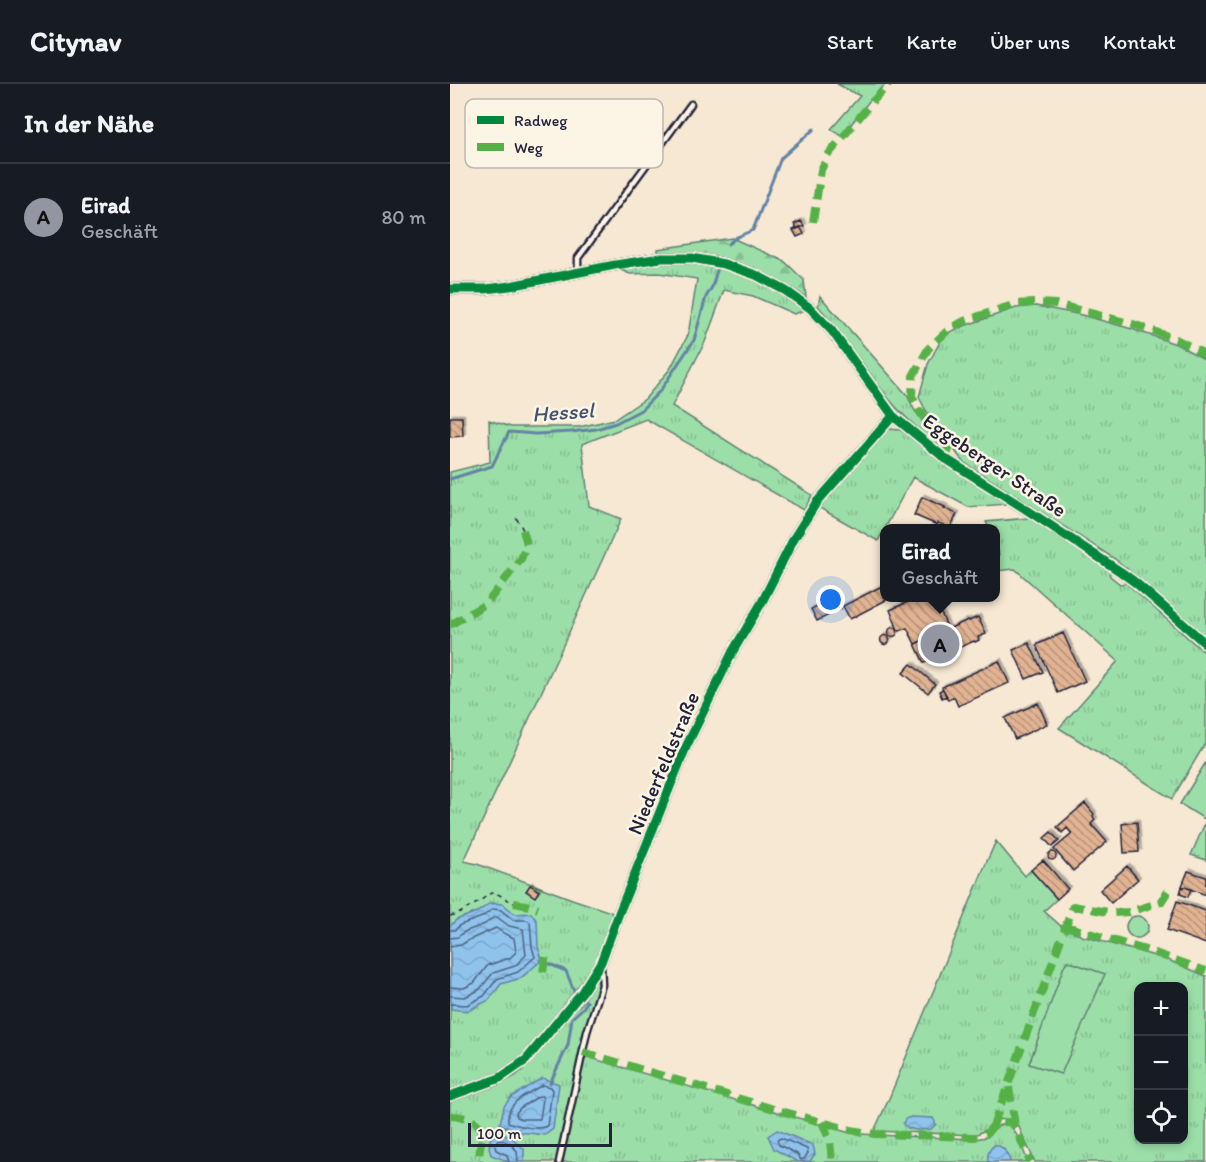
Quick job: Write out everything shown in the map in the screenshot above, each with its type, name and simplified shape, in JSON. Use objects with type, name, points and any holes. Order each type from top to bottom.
[{"type":"street","name":"Eggeberger Straße","points":[[450,289],[510,286],[661,258],[693,258],[724,264],[756,275],[786,291],[810,308],[832,331],[893,416],[946,459],[1121,572],[1206,644]]},
{"type":"street","name":"Niederfeldstraße","points":[[450,1096],[500,1078],[526,1060],[582,992],[601,962],[686,747],[733,651],[762,602],[794,538],[816,503],[893,416]]},
{"type":"lane","points":[[663,142],[691,104]]},
{"type":"lane","points":[[578,272],[578,258],[644,168]]},
{"type":"lane","points":[[559,1162],[587,1032],[602,986],[601,962]]},
{"type":"path","points":[[516,518],[523,530]]},
{"type":"path","points":[[450,916],[460,914],[491,893],[496,893],[514,903]]},
{"type":"green space","points":[[837,84],[886,84],[870,100],[842,136],[831,129],[860,96]]},
{"type":"green space","points":[[732,238],[784,261],[804,280],[806,297],[768,275],[727,259],[702,254],[658,252],[658,249]]},
{"type":"green space","points":[[662,262],[692,262],[755,279],[805,310],[794,314],[753,296],[724,290],[705,342],[672,406],[812,495],[804,510],[646,419],[582,444],[589,506],[621,519],[464,861],[611,912],[614,918],[593,967],[523,1057],[503,1073],[450,1090],[450,472],[490,462],[489,420],[511,427],[579,427],[615,419],[645,399],[670,369],[688,335],[697,279],[659,273],[630,274],[618,269]]},
{"type":"green space","points":[[820,296],[907,395],[915,411],[941,445],[917,428],[891,401],[818,306]]},
{"type":"green space","points":[[1036,306],[1082,315],[1132,329],[1176,344],[1206,360],[1206,637],[1115,559],[963,462],[925,409],[919,397],[928,364],[940,342],[950,332],[1016,308]]},
{"type":"green space","points":[[889,429],[900,430],[1007,504],[968,507],[913,477],[887,524],[880,524],[878,541],[818,507],[828,493]]},
{"type":"green space","points":[[1029,518],[1109,569],[1110,576],[1120,584],[1126,583],[1206,654],[1206,742],[1172,799],[1059,728],[1118,661],[1015,569],[1000,571],[1000,524],[987,524],[986,522]]},
{"type":"green space","points":[[1206,762],[1206,820],[1180,804]]},
{"type":"green space","points":[[1206,821],[1206,860],[1191,855]]},
{"type":"green space","points":[[996,841],[1025,876],[1031,870],[1057,899],[1044,911],[1061,926],[1082,936],[1166,959],[1206,976],[1206,1162],[1035,1162],[1018,1125],[1009,1119],[994,1120],[987,1129],[976,1135],[874,1131]]},
{"type":"green space","points":[[1137,916],[1145,919],[1148,927],[1145,935],[1137,938],[1129,935],[1126,927],[1129,919]]},
{"type":"green space","points":[[1067,961],[1105,974],[1061,1074],[1029,1064]]},
{"type":"green space","points":[[596,980],[599,986],[588,1019],[580,1055],[850,1133],[975,1139],[986,1137],[1002,1124],[1008,1125],[1018,1136],[1028,1162],[450,1162],[450,1102],[498,1085],[524,1069],[554,1031],[583,1002]]},
{"type":"water","points":[[490,903],[503,904],[515,914],[531,913],[537,921],[538,946],[542,960],[521,978],[501,984],[489,1000],[468,1011],[451,1009],[450,926],[456,920],[479,911]]},
{"type":"water","points":[[542,1078],[559,1084],[553,1129],[545,1135],[516,1131],[500,1124],[504,1106],[511,1097]]},
{"type":"water","points":[[933,1118],[936,1124],[931,1129],[920,1130],[906,1127],[903,1124],[905,1119]]},
{"type":"water","points":[[777,1130],[813,1145],[815,1154],[810,1161],[798,1162],[774,1149],[768,1136]]},
{"type":"water","points":[[500,1134],[511,1137],[524,1149],[524,1162],[510,1162],[491,1155],[489,1147],[491,1137]]},
{"type":"water","points":[[995,1145],[1004,1150],[1009,1162],[988,1162],[989,1152]]},
{"type":"building","points":[[801,221],[804,226],[797,229],[794,224]]},
{"type":"building","points":[[800,227],[804,234],[797,237],[793,230]]},
{"type":"building","points":[[450,417],[462,417],[463,436],[450,437]]},
{"type":"building","points":[[922,497],[957,514],[952,524],[935,524],[914,515]]},
{"type":"building","points":[[880,587],[880,602],[882,602],[850,619],[843,606]]},
{"type":"building","points":[[836,597],[841,609],[817,621],[811,609]]},
{"type":"building","points":[[908,602],[936,602],[948,629],[915,644],[907,628],[898,630],[890,610]]},
{"type":"building","points":[[978,617],[986,634],[978,637],[979,640],[924,663],[915,644]]},
{"type":"building","points":[[893,627],[898,632],[893,637],[888,632]]},
{"type":"building","points":[[1063,633],[1085,681],[1058,693],[1036,645]]},
{"type":"building","points":[[885,636],[889,640],[885,644],[881,640]]},
{"type":"building","points":[[1029,643],[1043,672],[1026,679],[1013,650]]},
{"type":"building","points":[[999,661],[1009,683],[958,706],[954,697],[948,700],[942,687]]},
{"type":"building","points":[[911,664],[935,684],[928,693],[903,673]]},
{"type":"building","points":[[943,689],[947,696],[942,698],[939,691]]},
{"type":"building","points":[[1038,703],[1047,724],[1015,739],[1005,718]]},
{"type":"building","points":[[1085,803],[1094,814],[1095,820],[1091,824],[1107,842],[1073,871],[1054,849],[1072,834],[1067,828],[1062,833],[1057,827]]},
{"type":"building","points":[[1137,822],[1139,852],[1124,853],[1122,824]]},
{"type":"building","points":[[1051,832],[1059,841],[1052,847],[1044,838]]},
{"type":"building","points":[[1052,852],[1056,856],[1052,860],[1048,856]]},
{"type":"building","points":[[1043,860],[1068,889],[1057,899],[1031,870]]},
{"type":"building","points":[[1127,866],[1138,879],[1111,903],[1100,890]]},
{"type":"building","points":[[1188,871],[1206,877],[1206,895],[1182,886]]},
{"type":"building","points":[[530,885],[539,891],[535,897],[526,891]]},
{"type":"building","points":[[1182,886],[1191,889],[1188,897],[1180,894]]},
{"type":"building","points":[[1177,901],[1206,911],[1206,944],[1167,930]]},
{"type":"waterway","name":"Hessel","points":[[728,244],[753,230],[781,158],[814,129]]},
{"type":"waterway","name":"Hessel","points":[[450,479],[492,466],[509,432],[536,434],[596,429],[616,423],[641,410],[660,391],[694,340],[706,297],[712,287],[718,267]]},
{"type":"waterway","points":[[540,960],[566,971],[574,991],[587,1002],[572,1018],[568,1045],[550,1083]]},
{"type":"marked path","points":[[813,222],[821,170],[828,155],[889,84]]},
{"type":"marked path","points":[[946,459],[949,449],[919,410],[912,396],[913,376],[928,349],[948,330],[964,321],[1016,304],[1056,304],[1133,324],[1176,339],[1206,355]]},
{"type":"marked path","points":[[450,625],[487,603],[521,559],[527,544],[523,530]]},
{"type":"marked path","points":[[993,1126],[1073,906],[1114,913],[1129,912],[1161,902],[1170,888]]},
{"type":"marked path","points":[[514,903],[538,909]]},
{"type":"marked path","points":[[1066,926],[1206,971]]},
{"type":"marked path","points":[[543,972],[546,954]]},
{"type":"marked path","points":[[583,1052],[777,1110],[851,1130],[875,1134],[975,1137],[986,1134],[1000,1122],[1009,1122],[1015,1126],[1030,1162]]},
{"type":"marked path","points":[[1009,1087],[1015,1126]]},
{"type":"marked path","points":[[450,1116],[475,1122],[481,1129],[480,1160]]},
{"type":"marked path","points":[[822,1122],[830,1141],[832,1162]]},
{"type":"cycle path","points":[[450,289],[510,286],[661,258],[692,258],[724,264],[756,275],[786,291],[810,308],[832,331],[893,416],[946,459],[1121,572],[1206,644]]},
{"type":"cycle path","points":[[450,1096],[500,1078],[526,1060],[582,992],[601,962],[686,747],[733,651],[762,602],[794,538],[816,503],[893,416]]},
{"type":"place","name":"Eirad","points":[[940,644]]}]
